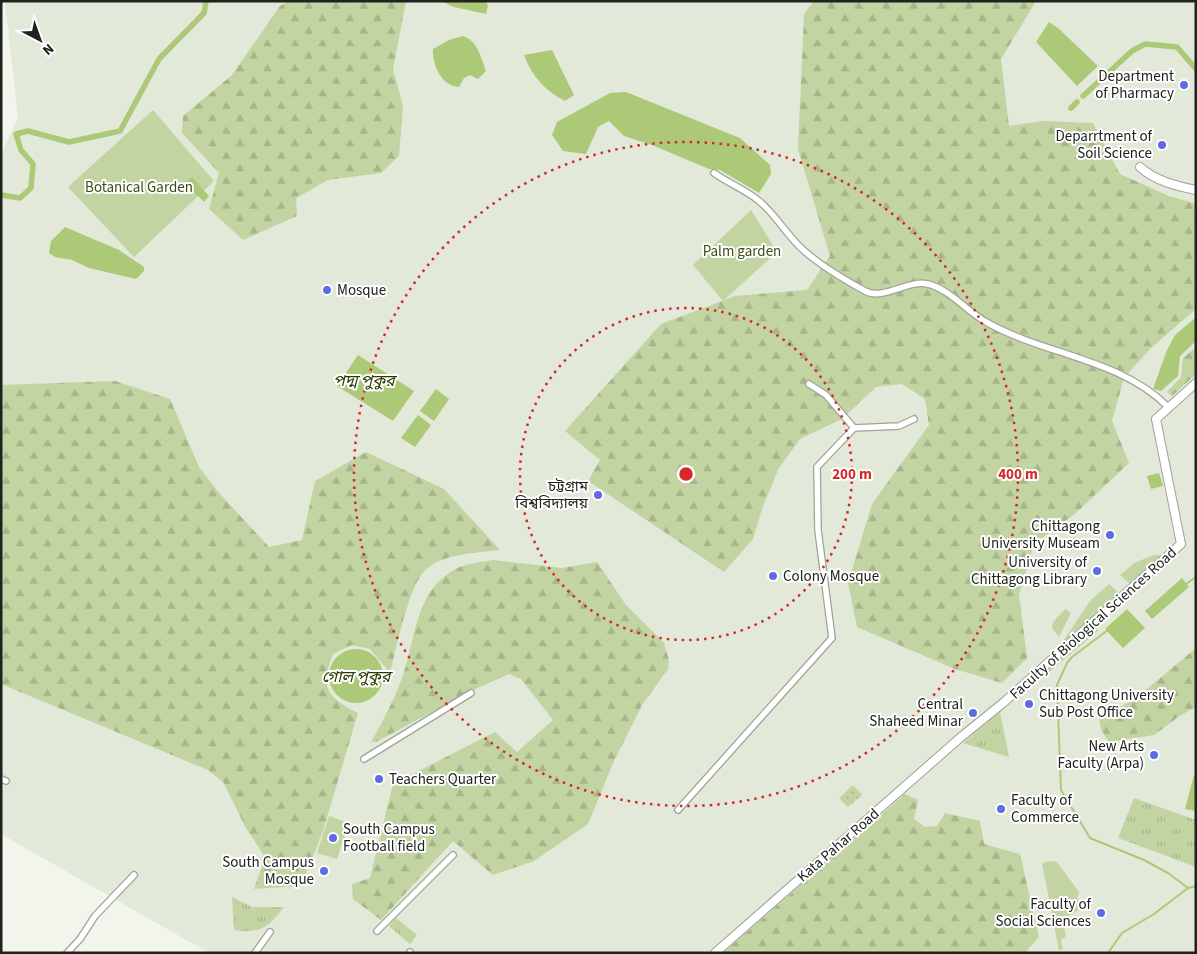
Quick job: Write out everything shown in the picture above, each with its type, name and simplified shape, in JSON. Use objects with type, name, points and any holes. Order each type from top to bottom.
[{"type":"street","points":[[1140,167],[1146,172],[1176,186],[1196,190]]},
{"type":"street","points":[[714,173],[760,201],[800,248],[867,292],[882,292],[926,283],[948,294],[984,322],[1005,333],[1078,358],[1132,381],[1154,392],[1168,407]]},
{"type":"street","name":"Faculty of Biological Sciences Road","points":[[934,760],[1004,703],[1181,544],[1156,418],[1196,383]]},
{"type":"street","points":[[809,384],[826,395],[854,428]]},
{"type":"street","points":[[678,810],[832,638],[818,530],[817,467],[854,428],[899,426],[914,419]]},
{"type":"street","points":[[364,759],[471,693]]},
{"type":"street","name":"Kata Pahar Road","points":[[714,953],[934,760]]},
{"type":"street","points":[[378,931],[453,855]]},
{"type":"street","points":[[66,953],[80,939],[95,916],[134,875]]},
{"type":"street","points":[[255,953],[270,932]]},
{"type":"shaded area","name":"চট্টগ্রাম বিশ্ববিদ্যালয়","points":[[5,1],[1196,1],[1196,953],[209,953],[1,834],[1,156],[18,117]]},
{"type":"green space","points":[[288,1],[406,1],[393,69],[403,106],[399,156],[381,173],[328,180],[296,198],[297,216],[243,240],[209,209],[219,173],[182,133],[183,116],[232,75],[280,6]]},
{"type":"green space","points":[[814,1],[1036,1],[1001,59],[1009,126],[1043,121],[1093,123],[1120,174],[1169,196],[1196,204],[1196,309],[1151,348],[1124,378],[1112,421],[1129,463],[1076,513],[1034,544],[1019,595],[1027,658],[1002,683],[955,669],[857,627],[848,583],[872,504],[929,425],[925,399],[902,384],[876,387],[842,419],[800,439],[779,468],[763,506],[753,539],[724,572],[588,481],[600,460],[565,431],[661,324],[735,296],[807,290],[830,256],[798,149],[804,14]]},
{"type":"green space","name":"Botanical Garden","points":[[153,110],[214,181],[134,257],[68,187]]},
{"type":"green space","name":"Palm garden","points":[[751,210],[777,252],[723,301],[693,265]]},
{"type":"green space","points":[[1196,347],[1196,374],[1172,396],[1167,392],[1181,377],[1183,358]]},
{"type":"green space","points":[[115,381],[170,399],[199,467],[220,494],[269,547],[302,540],[315,481],[366,452],[444,489],[500,550],[452,557],[426,569],[414,588],[409,602],[390,673],[370,649],[352,645],[333,654],[327,676],[329,691],[339,702],[358,713],[323,831],[301,886],[254,889],[265,857],[246,828],[223,782],[208,770],[1,684],[1,385]]},
{"type":"green space","points":[[1154,555],[1164,555],[1130,584],[1120,575],[1134,563]]},
{"type":"green space","points":[[493,560],[562,568],[597,562],[626,605],[664,643],[669,660],[668,669],[642,705],[614,761],[588,824],[534,861],[493,875],[453,841],[381,920],[353,899],[352,884],[370,878],[393,784],[495,732],[517,752],[553,720],[521,679],[509,674],[471,691],[376,742],[371,742],[397,690],[404,672],[420,612],[435,586],[446,575],[460,567]]},
{"type":"green space","points":[[1109,584],[1119,593],[1057,650],[1090,601]]},
{"type":"green space","points":[[1065,609],[1071,613],[1059,637],[1052,628],[1053,622]]},
{"type":"green space","points":[[1094,625],[1098,631],[1042,678],[1039,673]]},
{"type":"green space","points":[[1196,648],[1196,707],[1181,715],[1154,735],[1109,742],[1101,730],[1099,717],[1134,700]]},
{"type":"green space","points":[[1000,712],[1009,757],[963,743]]},
{"type":"green space","points":[[853,785],[862,795],[848,807],[839,798]]},
{"type":"green space","points":[[905,794],[918,800],[914,819],[925,827],[937,826],[945,813],[980,821],[984,844],[1020,854],[1039,937],[1025,953],[723,953]]},
{"type":"green space","points":[[1134,798],[1196,820],[1196,867],[1118,838]]},
{"type":"green space","name":"South Campus Football field","points":[[329,816],[349,823],[337,859],[317,853]]},
{"type":"green space","points":[[1057,862],[1079,892],[1077,898],[1084,906],[1068,917],[1071,925],[1064,929],[1066,936],[1061,940],[1063,949],[1059,951],[1042,863]]},
{"type":"green space","points":[[232,897],[252,907],[284,907],[274,920],[263,928],[251,931],[234,930]]},
{"type":"green space","points":[[396,918],[417,935],[410,944],[389,926]]},
{"type":"water","points":[[441,1],[486,1],[488,6],[486,14],[454,7]]},
{"type":"water","points":[[1049,22],[1058,28],[1098,66],[1077,86],[1036,42]]},
{"type":"water","points":[[463,36],[476,46],[486,71],[478,79],[470,75],[464,78],[459,87],[447,83],[439,73],[434,61],[433,49],[449,40]]},
{"type":"water","points":[[552,50],[574,95],[565,101],[540,82],[531,70],[524,55]]},
{"type":"water","points":[[626,92],[740,138],[770,165],[771,174],[759,193],[720,170],[709,169],[652,145],[624,136],[609,121],[598,127],[586,154],[563,151],[552,135],[557,122],[610,93]]},
{"type":"water","points":[[192,177],[209,196],[204,202],[185,183]]},
{"type":"water","points":[[65,227],[119,250],[144,267],[144,271],[136,279],[89,268],[72,260],[55,257],[49,253],[51,241]]},
{"type":"water","points":[[1196,317],[1196,341],[1180,356],[1178,376],[1161,391],[1153,389],[1167,350],[1175,335]]},
{"type":"water","name":"পদ্ম পুকুর","points":[[358,355],[414,391],[393,421],[337,386]]},
{"type":"water","points":[[436,389],[449,399],[434,421],[420,411]]},
{"type":"water","points":[[418,415],[431,425],[415,447],[401,438]]},
{"type":"water","points":[[1159,473],[1163,486],[1151,489],[1147,476]]},
{"type":"water","points":[[1182,578],[1189,587],[1152,619],[1145,611]]},
{"type":"water","points":[[1127,609],[1145,628],[1123,648],[1105,629]]},
{"type":"water","name":"গোল পুকুর","points":[[356,649],[366,651],[375,657],[381,666],[383,676],[381,686],[375,695],[366,701],[356,703],[346,701],[337,695],[331,686],[329,676],[331,666],[337,657],[346,651]]},
{"type":"water","points":[[1194,775],[1196,777],[1196,811],[1185,809]]},
{"type":"waterway","points":[[1,195],[20,198],[31,188],[33,164],[21,150],[16,134],[28,131],[69,142],[120,131],[159,59],[204,13],[206,1]]},
{"type":"waterway","points":[[1083,96],[1132,51],[1145,44],[1177,47],[1196,69]]},
{"type":"waterway","points":[[1071,108],[1077,102]]},
{"type":"waterway","points":[[1186,584],[1196,577]]},
{"type":"waterway","points":[[1108,630],[1072,657],[1067,663],[1057,685],[1061,790],[1090,838],[1144,860],[1168,873],[1188,888],[1196,886]]},
{"type":"waterway","points":[[1108,953],[1122,933],[1154,914],[1188,888]]},
{"type":"place","name":"Department of Pharmacy","points":[[1184,85]]},
{"type":"place","name":"Deparrtment of Soil Science","points":[[1162,145]]},
{"type":"place","name":"Mosque","points":[[327,290]]},
{"type":"place","name":"চট্টগ্রাম বিশ্ববিদ্যালয়","points":[[598,495]]},
{"type":"place","name":"Chittagong University Museam","points":[[1110,535]]},
{"type":"place","name":"University of Chittagong Library","points":[[1097,571]]},
{"type":"place","name":"Colony Mosque","points":[[773,576]]},
{"type":"place","name":"Chittagong University Sub Post Office","points":[[1029,704]]},
{"type":"place","name":"Central Shaheed Minar","points":[[973,713]]},
{"type":"place","name":"New Arts Faculty (Arpa)","points":[[1154,755]]},
{"type":"place","name":"Teachers Quarter","points":[[379,779]]},
{"type":"place","name":"Faculty of Commerce","points":[[1001,809]]},
{"type":"place","name":"South Campus Football field","points":[[333,838]]},
{"type":"place","name":"South Campus Mosque","points":[[324,871]]},
{"type":"place","name":"Faculty of Social Sciences","points":[[1101,913]]}]
